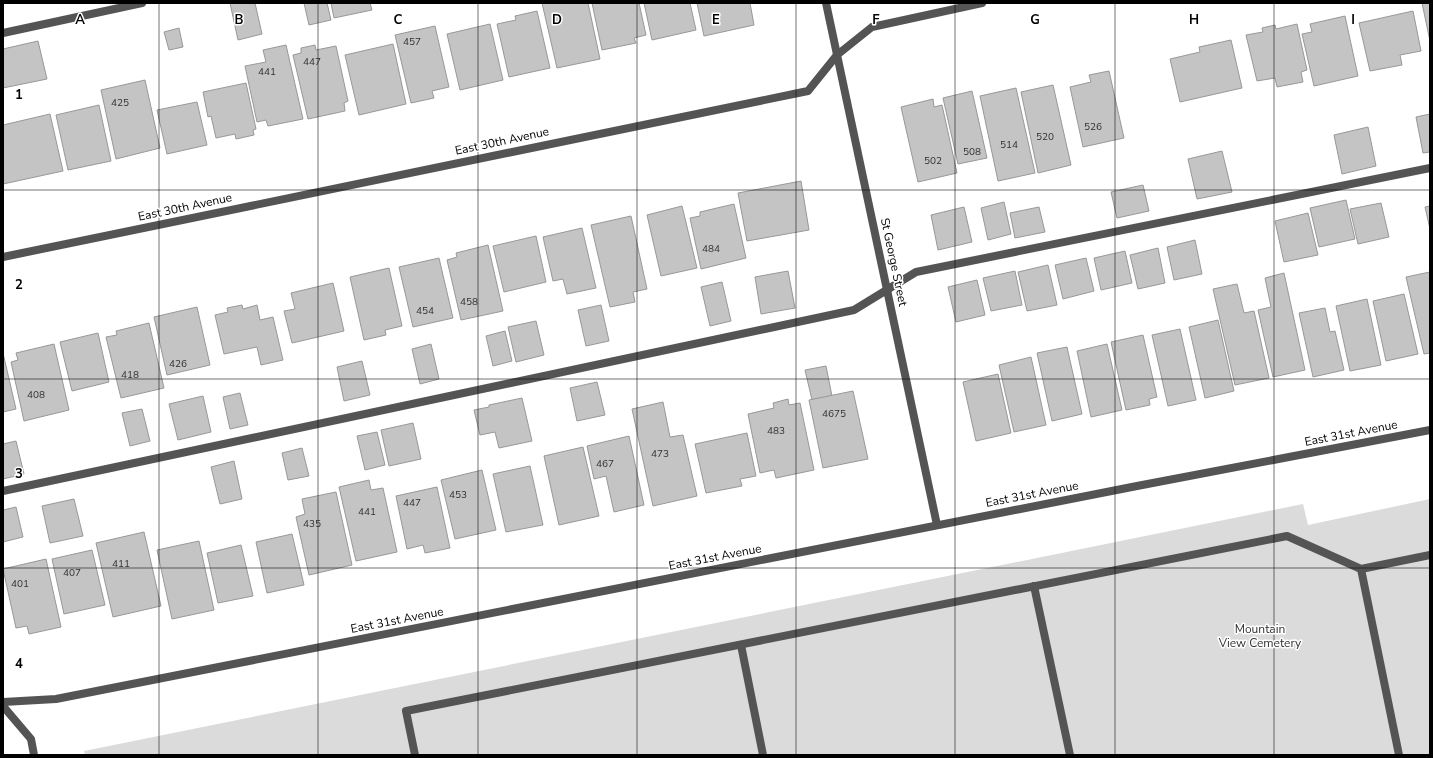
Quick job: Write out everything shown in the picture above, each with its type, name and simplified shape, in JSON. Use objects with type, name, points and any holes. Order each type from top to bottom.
[{"type":"street","points":[[3,33],[142,3]]},
{"type":"street","name":"St George Street","points":[[826,3],[937,525]]},
{"type":"street","name":"East 30th Avenue","points":[[3,257],[808,91],[837,55],[872,27],[982,3]]},
{"type":"street","points":[[3,491],[854,310],[916,272],[1430,168]]},
{"type":"street","name":"East 31st Avenue","points":[[3,702],[56,699],[937,525],[1430,430]]},
{"type":"street","points":[[415,755],[406,712],[1287,536],[1361,569],[1430,555]]},
{"type":"street","points":[[1361,569],[1399,755]]},
{"type":"street","points":[[1034,586],[1070,755]]},
{"type":"street","points":[[741,645],[763,755]]},
{"type":"street","points":[[3,706],[31,739],[34,755]]},
{"type":"green space","name":"Mountain View Cemetery","points":[[1430,499],[1430,755],[85,755],[84,751],[1303,504],[1308,525]]},
{"type":"building","points":[[230,3],[255,3],[262,34],[238,40]]},
{"type":"building","points":[[304,3],[327,3],[331,20],[309,25]]},
{"type":"building","points":[[331,3],[370,3],[372,10],[334,18]]},
{"type":"building","points":[[542,3],[588,3],[600,59],[557,68]]},
{"type":"building","points":[[592,3],[639,3],[646,35],[634,38],[636,43],[602,50]]},
{"type":"building","points":[[644,3],[690,3],[696,30],[652,40]]},
{"type":"building","points":[[697,3],[750,3],[754,25],[704,36]]},
{"type":"building","points":[[1422,3],[1430,3],[1430,41]]},
{"type":"building","points":[[537,11],[550,68],[509,77],[497,24],[516,20],[515,16]]},
{"type":"building","points":[[1413,11],[1421,51],[1400,55],[1402,65],[1370,71],[1359,23]]},
{"type":"building","points":[[1345,16],[1358,76],[1314,86],[1302,34],[1312,32],[1310,24]]},
{"type":"building","points":[[490,24],[503,80],[460,90],[447,34]]},
{"type":"building","points":[[1297,24],[1307,70],[1301,72],[1303,82],[1277,87],[1275,78],[1257,81],[1246,35],[1263,32],[1262,28],[1275,25],[1276,29]]},
{"type":"building","points":[[435,26],[449,87],[432,91],[434,98],[411,103],[395,35]]},
{"type":"building","points":[[179,28],[183,47],[169,50],[164,32]]},
{"type":"building","points":[[1231,40],[1242,88],[1180,102],[1170,59],[1200,52],[1199,47]]},
{"type":"building","points":[[38,41],[47,79],[3,88],[3,49]]},
{"type":"building","points":[[393,44],[406,104],[359,115],[345,55]]},
{"type":"building","points":[[286,45],[303,119],[268,126],[266,120],[257,122],[245,66],[266,62],[263,50]]},
{"type":"building","points":[[315,45],[316,50],[336,46],[348,101],[344,103],[345,111],[308,119],[293,55],[301,53],[301,48]]},
{"type":"building","points":[[1109,71],[1124,138],[1083,147],[1070,87],[1091,82],[1089,75]]},
{"type":"building","points":[[145,80],[160,148],[116,159],[101,90]]},
{"type":"building","points":[[246,83],[256,129],[253,130],[254,135],[236,139],[235,134],[216,138],[211,116],[208,117],[203,92]]},
{"type":"building","points":[[1053,85],[1071,165],[1038,173],[1021,92]]},
{"type":"building","points":[[1016,88],[1035,173],[998,181],[980,96]]},
{"type":"building","points":[[972,91],[987,158],[958,164],[943,98]]},
{"type":"building","points":[[933,99],[934,107],[942,105],[957,173],[918,182],[901,107]]},
{"type":"building","points":[[197,102],[207,145],[167,154],[157,110]]},
{"type":"building","points":[[99,105],[111,161],[68,170],[56,115]]},
{"type":"building","points":[[50,114],[63,171],[3,184],[3,125]]},
{"type":"building","points":[[1430,114],[1430,152],[1423,153],[1416,117]]},
{"type":"building","points":[[1368,127],[1376,166],[1342,174],[1334,135]]},
{"type":"building","points":[[1222,151],[1232,192],[1197,199],[1188,159]]},
{"type":"building","points":[[801,181],[809,230],[747,241],[738,193]]},
{"type":"building","points":[[1143,185],[1149,211],[1117,218],[1111,192]]},
{"type":"building","points":[[1346,200],[1355,239],[1319,247],[1310,208]]},
{"type":"building","points":[[1004,202],[1011,234],[988,240],[981,208]]},
{"type":"building","points":[[1381,203],[1389,237],[1358,244],[1350,209]]},
{"type":"building","points":[[734,204],[746,258],[701,269],[690,218],[700,216],[700,212]]},
{"type":"building","points":[[682,206],[697,268],[661,276],[647,215]]},
{"type":"building","points":[[1430,206],[1430,229],[1425,207]]},
{"type":"building","points":[[964,207],[972,242],[938,250],[931,215]]},
{"type":"building","points":[[1039,207],[1045,232],[1015,238],[1010,213]]},
{"type":"building","points":[[1308,213],[1318,255],[1284,262],[1275,221]]},
{"type":"building","points":[[631,216],[647,289],[633,292],[635,302],[610,307],[591,225]]},
{"type":"building","points":[[582,228],[596,288],[567,294],[563,279],[553,281],[543,237]]},
{"type":"building","points":[[536,236],[546,282],[504,292],[493,246]]},
{"type":"building","points":[[1195,240],[1202,274],[1174,280],[1167,247]]},
{"type":"building","points":[[488,245],[503,311],[461,320],[447,260],[457,257],[456,253]]},
{"type":"building","points":[[1158,248],[1165,283],[1138,289],[1130,255]]},
{"type":"building","points":[[1125,251],[1132,283],[1101,290],[1094,258]]},
{"type":"building","points":[[439,258],[453,318],[413,327],[399,267]]},
{"type":"building","points":[[1086,258],[1094,291],[1063,299],[1055,265]]},
{"type":"building","points":[[1048,265],[1057,305],[1027,311],[1018,272]]},
{"type":"building","points":[[389,268],[402,326],[385,330],[386,335],[364,340],[350,277]]},
{"type":"building","points":[[788,271],[795,308],[761,314],[755,277]]},
{"type":"building","points":[[1015,271],[1022,305],[991,311],[983,278]]},
{"type":"building","points":[[1430,272],[1430,353],[1424,354],[1406,277]]},
{"type":"building","points":[[1284,273],[1305,370],[1273,377],[1258,310],[1271,307],[1265,278]]},
{"type":"building","points":[[977,280],[985,315],[956,322],[948,287]]},
{"type":"building","points":[[722,282],[731,321],[710,326],[701,287]]},
{"type":"building","points":[[333,283],[344,331],[292,343],[284,311],[295,309],[291,293]]},
{"type":"building","points":[[1237,284],[1244,313],[1254,311],[1269,378],[1235,385],[1213,289]]},
{"type":"building","points":[[1404,294],[1418,354],[1386,361],[1373,301]]},
{"type":"building","points":[[1367,299],[1381,365],[1350,371],[1336,306]]},
{"type":"building","points":[[242,305],[243,309],[257,305],[260,320],[273,317],[283,360],[261,365],[257,347],[224,354],[215,315],[228,312],[227,308]]},
{"type":"building","points":[[601,305],[609,341],[586,346],[578,310]]},
{"type":"building","points":[[197,307],[210,365],[167,375],[154,317]]},
{"type":"building","points":[[1325,308],[1330,332],[1335,331],[1344,370],[1313,377],[1299,313]]},
{"type":"building","points":[[1218,320],[1234,391],[1205,398],[1189,327]]},
{"type":"building","points":[[536,321],[544,355],[516,362],[508,327]]},
{"type":"building","points":[[149,323],[164,388],[121,398],[106,337],[117,335],[116,331]]},
{"type":"building","points":[[1180,329],[1196,400],[1168,406],[1152,335]]},
{"type":"building","points":[[505,331],[512,361],[493,366],[486,336]]},
{"type":"building","points":[[98,333],[109,382],[72,391],[60,342]]},
{"type":"building","points":[[1143,335],[1157,397],[1149,399],[1150,405],[1126,410],[1111,342]]},
{"type":"building","points":[[54,344],[69,410],[24,421],[11,362],[18,360],[16,353]]},
{"type":"building","points":[[431,344],[439,379],[420,384],[412,349]]},
{"type":"building","points":[[1107,344],[1122,410],[1091,417],[1077,351]]},
{"type":"building","points":[[1067,347],[1082,414],[1052,421],[1037,353]]},
{"type":"building","points":[[3,353],[16,409],[3,412]]},
{"type":"building","points":[[1031,357],[1046,425],[1014,432],[999,365]]},
{"type":"building","points":[[362,361],[370,395],[344,401],[337,367]]},
{"type":"building","points":[[826,366],[832,396],[812,400],[805,370]]},
{"type":"building","points":[[998,374],[1011,433],[976,441],[963,382]]},
{"type":"building","points":[[597,382],[605,415],[577,421],[570,388]]},
{"type":"building","points":[[853,391],[868,459],[823,468],[809,400]]},
{"type":"building","points":[[240,393],[248,425],[230,429],[223,397]]},
{"type":"building","points":[[203,396],[211,432],[178,440],[169,404]]},
{"type":"building","points":[[522,398],[532,441],[499,448],[495,432],[480,435],[474,410],[489,407],[489,405]]},
{"type":"building","points":[[788,399],[789,405],[800,403],[814,470],[776,478],[774,470],[760,473],[748,414],[774,408],[773,403]]},
{"type":"building","points":[[663,402],[670,437],[683,435],[697,496],[653,506],[632,409]]},
{"type":"building","points":[[142,409],[150,441],[130,446],[122,413]]},
{"type":"building","points":[[413,423],[421,459],[389,466],[381,430]]},
{"type":"building","points":[[377,432],[385,465],[365,470],[357,436]]},
{"type":"building","points":[[747,433],[756,476],[740,479],[742,486],[706,493],[695,444]]},
{"type":"building","points":[[629,436],[644,505],[614,512],[606,476],[594,479],[587,446]]},
{"type":"building","points":[[16,441],[24,474],[3,479],[3,444]]},
{"type":"building","points":[[583,447],[599,516],[559,525],[544,456]]},
{"type":"building","points":[[302,448],[309,476],[288,480],[282,453]]},
{"type":"building","points":[[234,461],[242,499],[220,504],[211,467]]},
{"type":"building","points":[[530,466],[543,525],[506,532],[493,474]]},
{"type":"building","points":[[482,470],[496,530],[455,539],[441,480]]},
{"type":"building","points":[[369,480],[371,490],[383,488],[397,552],[356,561],[339,487]]},
{"type":"building","points":[[437,487],[450,548],[425,553],[423,545],[407,549],[396,496]]},
{"type":"building","points":[[336,492],[352,565],[309,575],[296,517],[305,514],[302,499]]},
{"type":"building","points":[[74,499],[83,536],[50,543],[42,506]]},
{"type":"building","points":[[16,507],[23,537],[3,542],[3,510]]},
{"type":"building","points":[[144,532],[161,606],[113,617],[96,543]]},
{"type":"building","points":[[292,534],[304,585],[267,593],[256,542]]},
{"type":"building","points":[[199,541],[214,610],[172,619],[157,550]]},
{"type":"building","points":[[241,545],[253,596],[218,603],[207,553]]},
{"type":"building","points":[[92,550],[105,605],[64,614],[52,559]]},
{"type":"building","points":[[46,559],[61,627],[29,634],[27,626],[16,628],[3,569]]}]
